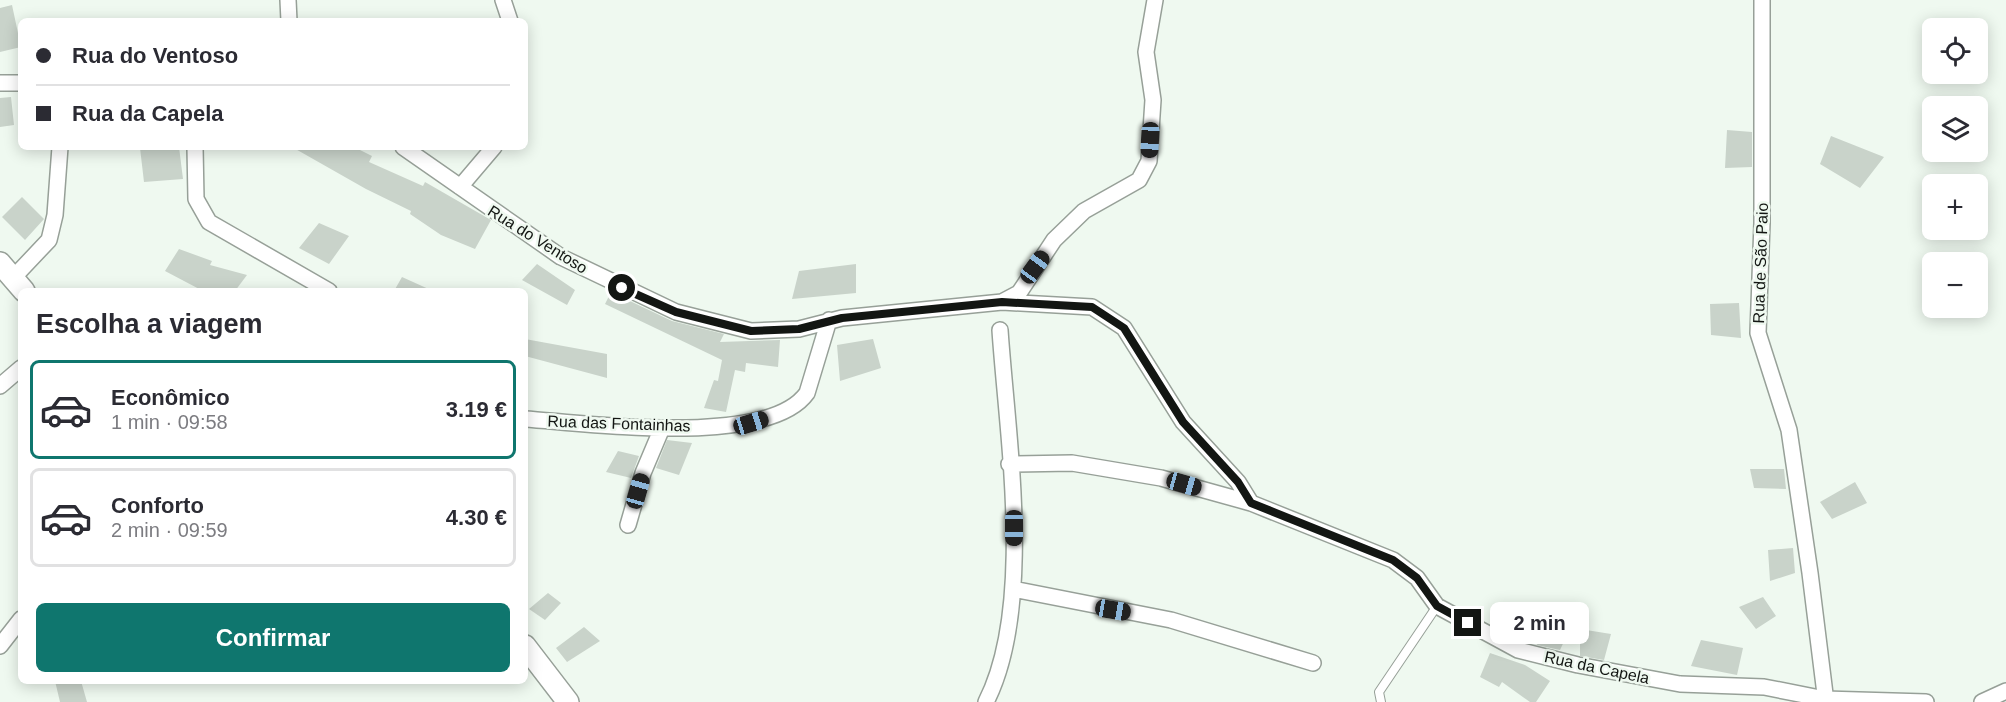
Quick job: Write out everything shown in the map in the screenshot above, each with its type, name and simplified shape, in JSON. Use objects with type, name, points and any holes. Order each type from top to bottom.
[{"type":"main road","points":[[528,650],[568,702]]},
{"type":"street","points":[[288,0],[289,18]]},
{"type":"street","points":[[503,0],[509,18]]},
{"type":"street","points":[[1002,302],[1019,293],[1054,240],[1084,211],[1139,180],[1149,161],[1153,100],[1146,52],[1155,0]]},
{"type":"street","name":"Rua de São Paio","points":[[1762,0],[1762,223],[1758,333],[1789,430],[1810,573],[1825,701]]},
{"type":"street","points":[[0,83],[18,83]]},
{"type":"street","points":[[12,277],[49,240],[55,215],[60,150]]},
{"type":"street","points":[[195,150],[196,199],[209,222],[324,288]]},
{"type":"street","name":"Rua do Ventoso","points":[[407,150],[561,257],[676,312],[751,331],[799,329],[829,320],[1002,302]]},
{"type":"street","points":[[460,187],[491,150]]},
{"type":"street","points":[[1002,302],[1092,307],[1124,328],[1183,422],[1238,482],[1251,503]]},
{"type":"street","name":"Rua das Fontainhas","points":[[528,419],[662,428],[751,423],[782,414],[800,403],[807,393],[829,320]]},
{"type":"street","points":[[986,702],[992,690],[1007,632],[1013,590],[1014,528],[1000,330]]},
{"type":"street","points":[[0,386],[18,371]]},
{"type":"street","points":[[628,525],[643,473],[662,428]]},
{"type":"street","name":"Rua da Capela","points":[[1009,464],[1083,465],[1161,478],[1251,503],[1393,560],[1417,578],[1437,606],[1518,650],[1578,665],[1680,684],[1764,687],[1825,701],[1926,702]]},
{"type":"street","points":[[1013,590],[1171,620],[1313,663]]},
{"type":"street","points":[[0,646],[18,623]]},
{"type":"street","points":[[1983,702],[2006,691]]},
{"type":"lane","points":[[1381,702],[1379,692],[1437,606]]},
{"type":"building","points":[[12,5],[18,33],[18,48],[0,52],[0,8]]},
{"type":"building","points":[[11,97],[14,125],[0,127],[0,98]]},
{"type":"building","points":[[1727,130],[1752,132],[1752,167],[1725,168]]},
{"type":"building","points":[[1831,136],[1884,157],[1860,188],[1820,164]]},
{"type":"building","points":[[140,150],[179,150],[183,179],[144,182]]},
{"type":"building","points":[[297,150],[360,150],[372,156],[369,162],[423,186],[425,182],[491,220],[475,249],[441,235],[410,214],[411,211],[366,189]]},
{"type":"building","points":[[22,197],[44,219],[25,240],[2,217]]},
{"type":"building","points":[[319,223],[349,236],[329,264],[299,248]]},
{"type":"building","points":[[179,249],[212,261],[210,265],[247,275],[237,288],[197,288],[165,271]]},
{"type":"building","points":[[537,264],[575,290],[567,305],[522,280]]},
{"type":"building","points":[[856,264],[856,293],[792,299],[799,271]]},
{"type":"building","points":[[402,277],[426,288],[396,288]]},
{"type":"building","points":[[611,292],[672,321],[724,334],[720,342],[780,340],[778,367],[746,363],[745,372],[735,370],[726,412],[704,408],[714,380],[718,381],[722,360],[605,304]]},
{"type":"building","points":[[1739,303],[1741,338],[1711,335],[1710,304]]},
{"type":"building","points":[[873,339],[881,368],[840,381],[837,345]]},
{"type":"building","points":[[528,340],[607,354],[607,378],[528,357]]},
{"type":"building","points":[[667,440],[692,443],[679,475],[656,468]]},
{"type":"building","points":[[618,451],[639,456],[631,478],[606,472]]},
{"type":"building","points":[[1750,469],[1784,469],[1786,489],[1754,488]]},
{"type":"building","points":[[1855,482],[1867,503],[1832,519],[1820,502]]},
{"type":"building","points":[[1793,548],[1795,573],[1770,581],[1768,550]]},
{"type":"building","points":[[548,593],[561,603],[545,620],[529,609]]},
{"type":"building","points":[[1763,597],[1776,616],[1756,629],[1739,607]]},
{"type":"building","points":[[1502,606],[1530,611],[1519,633],[1497,626]]},
{"type":"building","points":[[1545,623],[1568,633],[1560,650],[1537,645]]},
{"type":"building","points":[[584,627],[600,641],[567,662],[556,648]]},
{"type":"building","points":[[1580,629],[1611,634],[1604,660],[1580,656]]},
{"type":"building","points":[[1701,640],[1743,648],[1737,675],[1691,666]]},
{"type":"building","points":[[1490,653],[1525,665],[1550,681],[1536,702],[1530,702],[1502,682],[1499,687],[1480,677]]},
{"type":"building","points":[[56,684],[82,684],[87,702],[60,702]]},
{"type":"route","points":[[622,288],[676,312],[751,331],[799,329],[842,318],[1002,302],[1092,307],[1124,328],[1150,373],[1183,422],[1238,482],[1251,503],[1393,560],[1417,578],[1437,606],[1468,623]]}]
